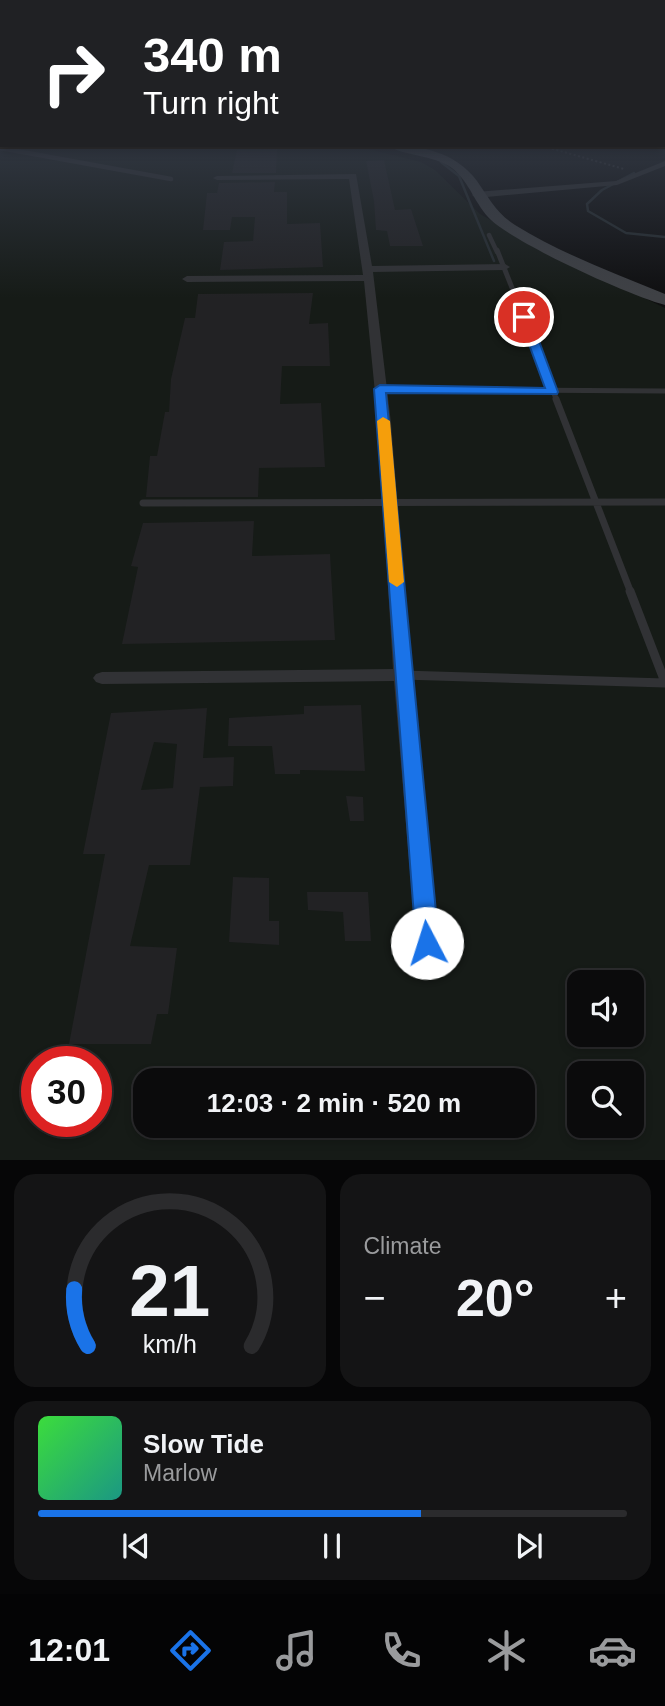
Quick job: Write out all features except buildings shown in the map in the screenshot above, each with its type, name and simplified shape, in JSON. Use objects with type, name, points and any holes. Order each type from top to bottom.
[{"type":"street","points":[[355,190],[367,273],[391,503],[402,675],[427,943]]},
{"type":"street","points":[[474,190],[483,206],[512,230],[665,300]]},
{"type":"street","points":[[476,195],[533,190]]},
{"type":"street","points":[[187,279],[505,267]]},
{"type":"street","points":[[102,678],[402,675]]},
{"type":"lane","points":[[402,675],[665,683],[505,267],[489,235]]},
{"type":"lane","points":[[380,389],[665,391]]},
{"type":"lane","points":[[143,503],[665,502]]},
{"type":"shaded area","points":[[0,190],[456,190],[480,214],[534,244],[665,308],[665,1160],[0,1160]]},
{"type":"waterway","points":[[465,190],[494,261]]},
{"type":"waterway","points":[[602,190],[587,204],[588,211],[626,233],[665,237]]},
{"type":"slow traffic","points":[[383,421],[397,582]]},
{"type":"route","points":[[427,943],[402,675],[391,503],[380,389],[552,392],[524,317]]}]
